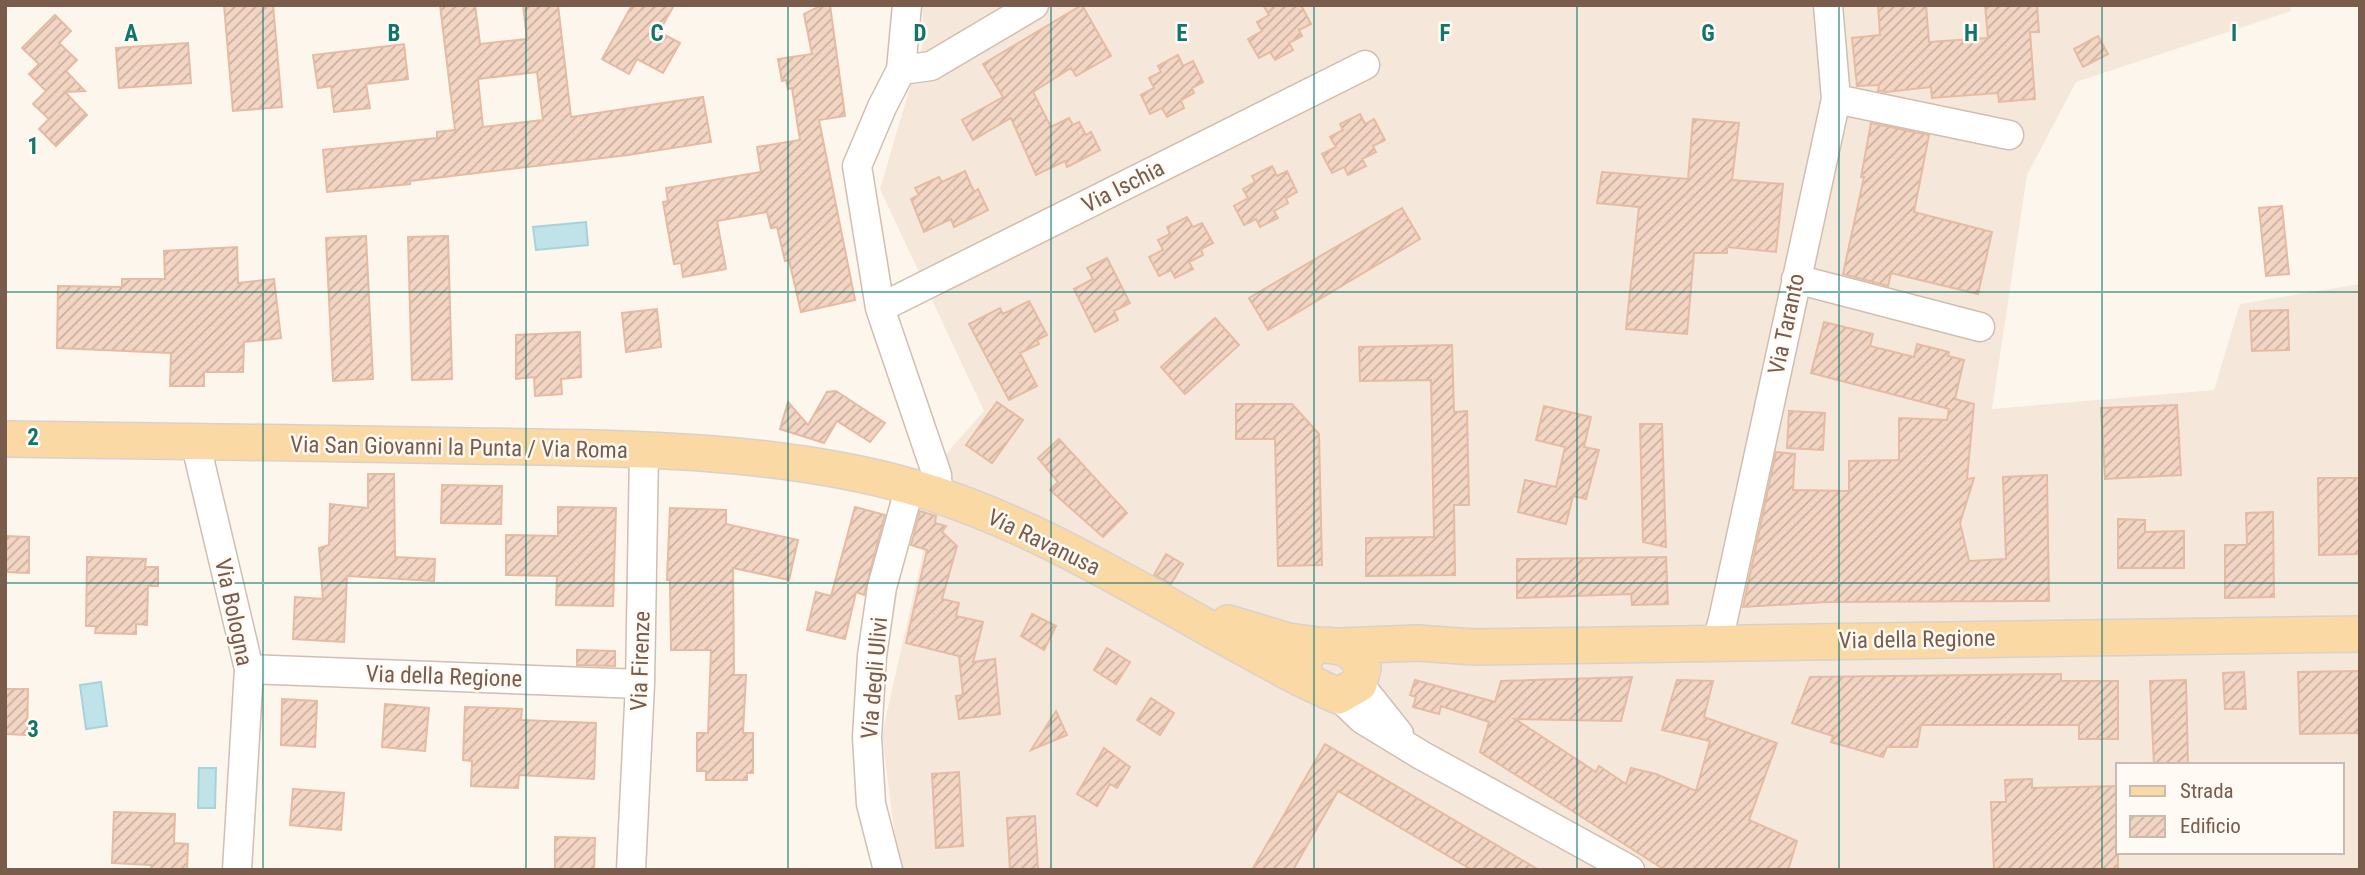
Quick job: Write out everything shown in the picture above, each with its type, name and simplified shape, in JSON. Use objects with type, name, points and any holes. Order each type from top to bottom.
[{"type":"main road","name":"Via San Giovanni la Punta / Via Roma","points":[[5,439],[644,452],[786,461],[924,491]]},
{"type":"main road","name":"Via Ravanusa","points":[[924,491],[993,515],[1174,606]]},
{"type":"main road","points":[[1174,606],[1288,641],[1330,646],[1417,643],[1475,647]]},
{"type":"main road","points":[[1174,606],[1226,639],[1342,685],[1409,660],[1475,647]]},
{"type":"main road","name":"Via della Regione","points":[[1475,647],[1716,641],[2360,634]]},
{"type":"main road","points":[[1330,646],[1359,660],[1342,685],[1303,663],[1305,656],[1330,646]]},
{"type":"street","points":[[907,5],[901,70],[882,107],[858,166],[880,308],[937,475],[924,491]]},
{"type":"street","points":[[901,70],[931,66],[1034,5]]},
{"type":"street","name":"Via Taranto","points":[[1716,641],[1722,624],[1836,99],[1828,5]]},
{"type":"street","name":"Via Ischia","points":[[880,308],[1365,65]]},
{"type":"street","points":[[1836,99],[2009,135]]},
{"type":"street","points":[[1796,279],[1980,327]]},
{"type":"street","name":"Via Bologna","points":[[195,441],[249,669],[237,870]]},
{"type":"street","name":"Via Firenze","points":[[631,870],[640,684],[644,452]]},
{"type":"street","name":"Via degli Ulivi","points":[[888,870],[871,804],[867,737],[872,656],[883,587],[924,491]]},
{"type":"street","name":"Via della Regione","points":[[249,669],[640,684]]},
{"type":"street","points":[[1342,685],[1362,719],[1421,755],[1630,870]]},
{"type":"shaded area","points":[[922,5],[2291,5],[2291,11],[2076,82],[2027,175],[1992,409],[2214,390],[2240,304],[2360,284],[2360,870],[899,870],[882,734],[945,455],[984,411],[880,189],[924,39]]},
{"type":"water","points":[[586,222],[588,245],[536,250],[533,227]]},
{"type":"water","points":[[101,682],[107,726],[86,729],[80,685]]},
{"type":"water","points":[[199,768],[216,768],[215,808],[198,808]]},
{"type":"building","points":[[224,5],[273,5],[282,107],[233,111]]},
{"type":"building","points":[[440,5],[475,5],[480,44],[527,39],[523,5],[558,5],[571,117],[703,97],[711,142],[628,155],[410,181],[410,184],[327,192],[323,150],[437,138],[437,132],[455,130]],"holes":[[[537,72],[543,120],[483,127],[478,79]]]},
{"type":"building","points":[[632,5],[674,5],[659,32],[680,43],[663,73],[637,59],[629,74],[602,59]]},
{"type":"building","points":[[822,5],[830,5],[845,116],[819,120],[855,300],[801,312],[789,260],[785,261],[777,227],[771,228],[767,212],[717,221],[726,269],[683,277],[681,263],[674,264],[663,202],[668,201],[666,188],[761,172],[757,147],[800,140],[792,88],[788,89],[786,80],[782,81],[778,59],[812,54],[804,14]]},
{"type":"building","points":[[1082,5],[1111,56],[1076,76],[1071,68],[1033,92],[1051,127],[1069,118],[1073,125],[1079,122],[1086,135],[1091,132],[1100,150],[1067,167],[1065,161],[1036,175],[1011,118],[973,140],[962,120],[1003,97],[983,64]]},
{"type":"building","points":[[1263,5],[1301,5],[1311,24],[1299,30],[1302,36],[1289,43],[1293,50],[1275,60],[1270,52],[1259,58],[1248,39],[1262,31],[1257,22],[1269,15]]},
{"type":"building","points":[[1878,5],[1926,5],[1929,42],[1988,38],[1985,5],[2037,5],[2039,32],[2030,32],[2035,99],[1999,102],[1998,93],[1932,98],[1931,87],[1886,92],[1878,91],[1879,85],[1857,86],[1852,38],[1880,35]]},
{"type":"building","points":[[55,15],[71,31],[59,43],[77,60],[66,71],[85,91],[65,92],[87,115],[56,146],[39,129],[49,119],[33,104],[46,91],[29,74],[39,64],[22,48]]},
{"type":"building","points":[[2098,36],[2108,54],[2083,67],[2074,49]]},
{"type":"building","points":[[188,43],[191,83],[119,88],[116,48]]},
{"type":"building","points":[[404,44],[408,79],[366,84],[370,108],[334,112],[331,86],[318,88],[313,55]]},
{"type":"building","points":[[1178,55],[1183,66],[1193,61],[1203,82],[1192,88],[1194,93],[1181,100],[1184,108],[1167,117],[1162,108],[1150,114],[1141,95],[1154,88],[1149,78],[1161,72],[1158,66]]},
{"type":"building","points":[[1360,114],[1365,124],[1374,119],[1385,140],[1373,146],[1376,152],[1362,159],[1366,166],[1348,175],[1344,167],[1332,173],[1322,154],[1336,147],[1330,137],[1343,130],[1340,124]]},
{"type":"building","points":[[1693,119],[1739,123],[1732,180],[1783,184],[1776,252],[1727,247],[1727,253],[1694,253],[1687,334],[1626,329],[1639,207],[1597,203],[1602,172],[1688,179]]},
{"type":"building","points":[[1871,123],[1929,135],[1914,212],[1992,232],[1978,294],[1891,273],[1888,286],[1843,274],[1864,177],[1861,177]]},
{"type":"building","points":[[1272,166],[1277,176],[1287,171],[1297,192],[1286,198],[1288,203],[1274,211],[1278,218],[1260,227],[1256,219],[1244,225],[1234,206],[1248,198],[1243,189],[1255,182],[1252,176]]},
{"type":"building","points":[[965,171],[974,192],[978,189],[988,210],[954,227],[951,219],[924,232],[911,199],[919,195],[915,188],[939,177],[942,182]]},
{"type":"building","points":[[2282,206],[2289,274],[2266,276],[2259,208]]},
{"type":"building","points":[[1402,208],[1420,239],[1268,330],[1249,298]]},
{"type":"building","points":[[1187,217],[1193,227],[1202,223],[1213,243],[1201,249],[1203,255],[1189,262],[1193,269],[1175,278],[1171,270],[1159,276],[1149,257],[1163,250],[1158,240],[1170,234],[1167,227]]},
{"type":"building","points":[[366,236],[373,379],[333,381],[326,238]]},
{"type":"building","points":[[448,236],[452,379],[412,380],[408,237]]},
{"type":"building","points":[[237,247],[238,283],[274,279],[281,338],[244,342],[243,372],[204,372],[204,386],[170,386],[171,353],[57,348],[58,286],[122,287],[122,279],[165,279],[164,251]]},
{"type":"building","points":[[1107,258],[1130,303],[1114,311],[1118,320],[1095,332],[1074,289],[1093,279],[1087,268]]},
{"type":"building","points":[[1029,301],[1047,335],[1037,340],[1039,344],[1020,353],[1037,386],[1009,400],[969,324],[1000,308],[1003,314]]},
{"type":"building","points":[[657,309],[661,347],[626,352],[622,313]]},
{"type":"building","points":[[2288,310],[2289,350],[2252,351],[2250,311]]},
{"type":"building","points":[[1215,318],[1239,345],[1185,394],[1161,367]]},
{"type":"building","points":[[1824,322],[1873,334],[1870,346],[1914,357],[1917,344],[1949,352],[1948,356],[1964,360],[1955,399],[1974,404],[1967,479],[1974,478],[1960,523],[1969,561],[2006,559],[2003,477],[2047,475],[2049,601],[1827,602],[1743,607],[1776,452],[1795,454],[1793,490],[1849,491],[1849,461],[1899,460],[1899,418],[1947,420],[1949,409],[1811,373]]},
{"type":"building","points":[[580,332],[581,377],[561,379],[562,394],[535,396],[534,377],[516,379],[516,335]]},
{"type":"building","points":[[1452,345],[1454,412],[1467,411],[1469,505],[1454,505],[1455,575],[1366,576],[1366,538],[1434,537],[1431,380],[1360,381],[1359,347]]},
{"type":"building","points":[[836,391],[885,423],[870,442],[837,421],[824,443],[780,429],[788,402],[808,425],[827,392]]},
{"type":"building","points":[[997,402],[1023,420],[992,463],[966,445]]},
{"type":"building","points":[[1236,404],[1292,404],[1319,434],[1322,565],[1278,566],[1275,439],[1236,439]]},
{"type":"building","points":[[2177,405],[2181,475],[2105,479],[2101,408]]},
{"type":"building","points":[[1544,406],[1591,417],[1584,447],[1599,450],[1586,499],[1573,496],[1566,524],[1518,512],[1525,480],[1556,487],[1565,447],[1536,440]]},
{"type":"building","points":[[1789,411],[1825,413],[1823,450],[1787,448]]},
{"type":"building","points":[[1640,424],[1662,424],[1666,547],[1643,542]]},
{"type":"building","points":[[1059,439],[1127,513],[1103,537],[1050,490],[1058,482],[1038,458]]},
{"type":"building","points":[[368,474],[394,474],[395,557],[435,559],[434,581],[347,576],[344,642],[293,639],[295,597],[323,599],[319,548],[329,545],[330,504],[368,508]]},
{"type":"building","points":[[2318,478],[2360,478],[2360,554],[2319,555]]},
{"type":"building","points":[[442,485],[502,486],[501,524],[441,523]]},
{"type":"building","points":[[558,507],[616,508],[613,606],[556,605],[557,576],[506,575],[506,535],[558,536]]},
{"type":"building","points":[[855,507],[885,515],[864,595],[856,592],[845,639],[807,630],[816,592],[831,596]]},
{"type":"building","points":[[670,508],[726,510],[726,524],[798,540],[789,580],[733,568],[734,675],[746,675],[743,733],[753,733],[753,773],[747,773],[747,780],[706,780],[706,771],[697,771],[697,733],[708,733],[711,650],[671,650],[670,580],[667,580]]},
{"type":"building","points":[[920,511],[936,516],[935,523],[946,526],[942,532],[957,546],[942,599],[959,603],[956,616],[983,622],[973,662],[995,659],[1000,714],[959,719],[956,696],[963,695],[959,656],[906,643],[927,550],[911,545]]},
{"type":"building","points":[[2273,512],[2274,597],[2225,598],[2225,545],[2247,545],[2246,513]]},
{"type":"building","points":[[2118,519],[2145,520],[2145,532],[2184,531],[2184,568],[2118,568]]},
{"type":"building","points":[[5,536],[29,537],[29,573],[5,572]]},
{"type":"building","points":[[1166,554],[1183,564],[1171,584],[1154,575]]},
{"type":"building","points":[[87,557],[146,559],[145,567],[158,567],[158,586],[148,586],[147,625],[136,624],[136,634],[95,633],[96,626],[86,626]]},
{"type":"building","points":[[1666,557],[1668,604],[1632,605],[1631,594],[1517,598],[1517,559]]},
{"type":"building","points":[[1032,614],[1056,626],[1044,650],[1021,636]]},
{"type":"building","points":[[1107,648],[1130,662],[1116,684],[1094,670]]},
{"type":"building","points":[[577,650],[615,651],[615,666],[577,665]]},
{"type":"building","points":[[2360,671],[2360,733],[2300,734],[2298,672]]},
{"type":"building","points":[[2244,672],[2246,709],[2225,709],[2223,673]]},
{"type":"building","points":[[2061,674],[2061,681],[2118,681],[2118,739],[2079,739],[2079,725],[1921,725],[1917,747],[1887,747],[1883,757],[1831,742],[1833,736],[1792,723],[1810,677]]},
{"type":"building","points":[[1632,677],[1621,721],[1515,719],[1596,772],[1599,766],[1626,784],[1631,768],[1656,774],[1696,791],[1710,741],[1662,730],[1677,680],[1713,681],[1704,717],[1777,743],[1749,820],[1797,841],[1788,870],[1665,870],[1480,752],[1489,722],[1441,706],[1439,714],[1413,707],[1416,697],[1410,695],[1415,680],[1495,702],[1501,681]]},
{"type":"building","points":[[2186,680],[2188,763],[2154,763],[2150,681]]},
{"type":"building","points":[[6,689],[28,689],[27,735],[5,734]]},
{"type":"building","points":[[1151,698],[1174,713],[1160,735],[1137,720]]},
{"type":"building","points":[[282,699],[317,701],[315,747],[281,745]]},
{"type":"building","points":[[385,704],[429,708],[425,751],[382,747]]},
{"type":"building","points":[[465,707],[522,709],[521,720],[596,723],[594,779],[519,775],[518,788],[471,786],[472,761],[463,760]]},
{"type":"building","points":[[1056,711],[1067,735],[1031,750]]},
{"type":"building","points":[[1325,744],[1539,870],[1472,870],[1338,791],[1293,870],[1252,870]]},
{"type":"building","points":[[1104,748],[1130,767],[1117,788],[1110,784],[1097,806],[1077,794]]},
{"type":"building","points":[[959,772],[963,846],[936,848],[932,774]]},
{"type":"building","points":[[2032,779],[2032,788],[2116,786],[2118,870],[1994,870],[1991,802],[2006,802],[2005,780]]},
{"type":"building","points":[[293,789],[344,793],[341,830],[290,825]]},
{"type":"building","points":[[114,812],[175,814],[174,843],[188,844],[187,870],[151,870],[151,865],[112,863]]},
{"type":"building","points":[[1035,816],[1038,870],[1010,870],[1007,818]]},
{"type":"building","points":[[555,837],[595,838],[594,870],[555,870]]}]
